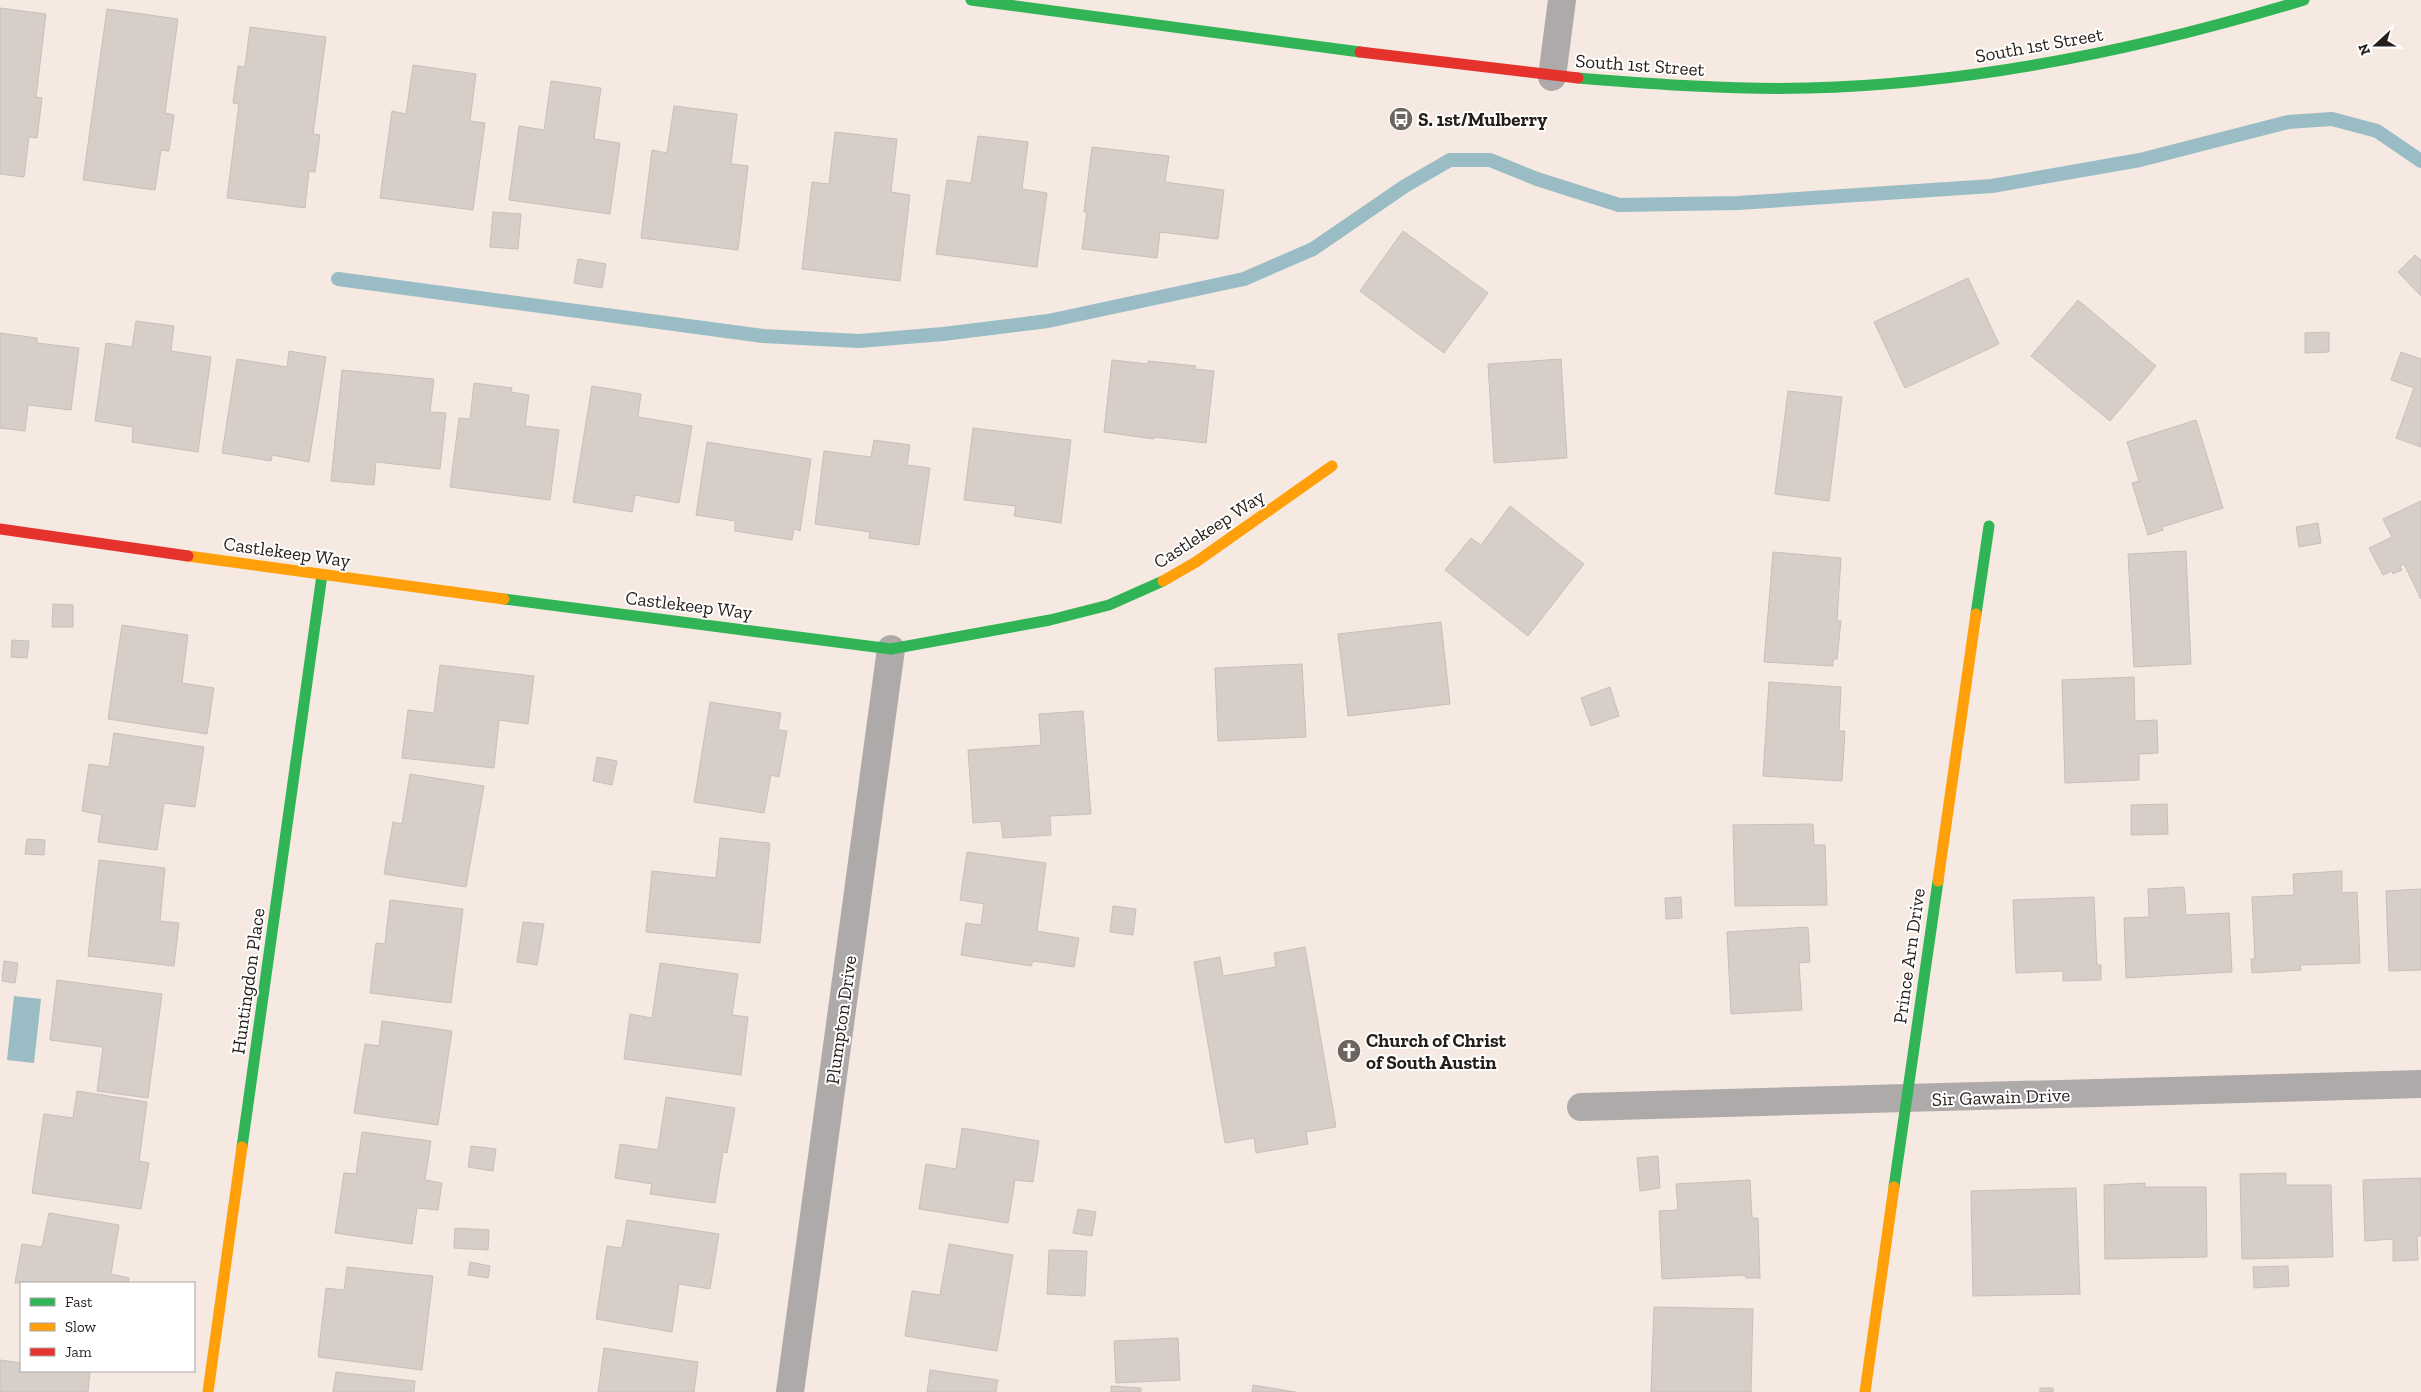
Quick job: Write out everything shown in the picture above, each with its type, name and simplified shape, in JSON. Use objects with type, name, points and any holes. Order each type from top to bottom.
[{"type":"street","name":"South 1st Street","points":[[971,0],[1552,76],[1694,86],[1793,88],[1879,84],[1979,74],[2150,43],[2233,23],[2304,0]]},
{"type":"street","points":[[1552,76],[1562,0]]},
{"type":"street","name":"Castlekeep Way","points":[[0,529],[322,575],[891,649],[1050,620],[1109,604],[1149,588],[1196,562],[1332,466]]},
{"type":"street","name":"Prince Arn Drive","points":[[1865,1392],[1989,526]]},
{"type":"street","name":"Huntingdon Place","points":[[208,1392],[322,575]]},
{"type":"street","name":"Plumpton Drive","points":[[790,1392],[891,649]]},
{"type":"street","name":"Sir Gawain Drive","points":[[1581,1108],[2421,1084]]},
{"type":"water","points":[[14,996],[41,999],[34,1063],[7,1060]]},
{"type":"building","points":[[0,8],[46,14],[36,97],[42,98],[37,138],[29,137],[24,177],[0,174]]},
{"type":"building","points":[[107,9],[178,19],[165,113],[174,115],[169,151],[161,150],[155,190],[83,180]]},
{"type":"building","points":[[250,27],[326,37],[313,134],[320,135],[315,172],[309,171],[305,208],[227,198],[239,104],[233,103],[238,66],[245,67]]},
{"type":"building","points":[[413,65],[476,74],[470,121],[485,123],[473,210],[380,198],[392,111],[406,114]]},
{"type":"building","points":[[551,81],[601,88],[594,139],[620,143],[610,214],[509,200],[519,126],[544,130]]},
{"type":"building","points":[[674,106],[737,114],[731,164],[748,166],[738,250],[641,238],[652,150],[667,153]]},
{"type":"building","points":[[835,132],[897,139],[891,192],[910,195],[900,281],[802,269],[812,182],[829,184]]},
{"type":"building","points":[[978,136],[1028,142],[1022,189],[1047,193],[1037,267],[936,254],[947,180],[971,183]]},
{"type":"building","points":[[1092,147],[1169,156],[1165,182],[1224,190],[1218,239],[1160,232],[1157,258],[1082,249],[1087,212],[1084,212]]},
{"type":"building","points":[[493,212],[521,214],[518,249],[490,247]]},
{"type":"building","points":[[1403,231],[1488,293],[1444,353],[1360,291]]},
{"type":"building","points":[[2415,255],[2421,260],[2421,296],[2398,272]]},
{"type":"building","points":[[578,259],[606,264],[602,288],[574,283]]},
{"type":"building","points":[[1968,278],[1999,344],[1905,388],[1874,322]]},
{"type":"building","points":[[2078,300],[2156,366],[2110,421],[2031,356]]},
{"type":"building","points":[[136,321],[174,326],[171,351],[211,357],[198,452],[132,442],[133,427],[95,421],[106,343],[132,347]]},
{"type":"building","points":[[2329,332],[2329,352],[2305,353],[2305,333]]},
{"type":"building","points":[[0,333],[37,338],[37,343],[79,348],[71,410],[28,405],[25,431],[0,428]]},
{"type":"building","points":[[289,351],[326,357],[309,462],[272,455],[271,461],[222,453],[237,359],[287,367]]},
{"type":"building","points":[[2401,352],[2421,359],[2421,447],[2396,438],[2414,388],[2391,380]]},
{"type":"building","points":[[1561,359],[1567,458],[1494,463],[1488,364]]},
{"type":"building","points":[[1112,360],[1148,364],[1148,361],[1196,366],[1195,369],[1214,371],[1206,443],[1154,437],[1154,439],[1104,432]]},
{"type":"building","points":[[342,370],[434,379],[430,412],[446,413],[440,469],[376,462],[374,485],[331,481]]},
{"type":"building","points":[[474,383],[512,388],[511,392],[529,395],[525,426],[559,430],[550,500],[450,487],[459,418],[470,419]]},
{"type":"building","points":[[592,386],[641,394],[638,417],[692,426],[679,503],[635,495],[632,512],[573,502]]},
{"type":"building","points":[[1788,391],[1842,397],[1829,501],[1775,494]]},
{"type":"building","points":[[2196,420],[2223,508],[2162,527],[2163,530],[2148,535],[2132,483],[2139,481],[2127,442]]},
{"type":"building","points":[[973,428],[1071,440],[1061,523],[1014,516],[1016,506],[964,500]]},
{"type":"building","points":[[874,440],[910,445],[907,465],[930,468],[919,545],[869,538],[870,532],[815,524],[824,451],[871,457]]},
{"type":"building","points":[[707,442],[811,459],[800,531],[794,529],[792,540],[735,531],[735,521],[696,515]]},
{"type":"building","points":[[2421,501],[2421,599],[2404,564],[2400,566],[2402,570],[2393,574],[2392,571],[2383,575],[2369,548],[2392,537],[2383,519]]},
{"type":"building","points":[[1510,506],[1584,564],[1528,636],[1445,570],[1471,538],[1481,545]]},
{"type":"building","points":[[2318,523],[2321,543],[2299,547],[2296,527]]},
{"type":"building","points":[[2186,551],[2191,664],[2134,667],[2128,554]]},
{"type":"building","points":[[1773,552],[1841,558],[1837,621],[1841,621],[1837,659],[1833,659],[1833,666],[1764,662]]},
{"type":"building","points":[[53,604],[73,605],[73,627],[52,627]]},
{"type":"building","points":[[1441,622],[1450,704],[1348,716],[1338,634]]},
{"type":"building","points":[[122,625],[188,635],[182,683],[214,688],[207,734],[108,719]]},
{"type":"building","points":[[12,640],[29,641],[27,658],[11,657]]},
{"type":"building","points":[[1302,664],[1306,737],[1218,741],[1215,668]]},
{"type":"building","points":[[440,665],[534,676],[528,724],[499,720],[494,768],[402,758],[408,710],[434,713]]},
{"type":"building","points":[[2134,677],[2135,721],[2157,720],[2158,753],[2139,754],[2139,780],[2065,783],[2062,680]]},
{"type":"building","points":[[1769,682],[1841,687],[1839,731],[1845,731],[1842,781],[1763,776]]},
{"type":"building","points":[[1610,687],[1619,716],[1591,726],[1581,698]]},
{"type":"building","points":[[710,702],[781,713],[778,730],[787,731],[779,777],[771,775],[764,813],[694,802]]},
{"type":"building","points":[[1083,711],[1091,814],[1050,816],[1051,835],[1003,838],[1001,821],[973,823],[968,750],[1041,745],[1039,714]]},
{"type":"building","points":[[114,733],[204,747],[195,807],[164,803],[157,850],[98,842],[102,815],[82,811],[89,764],[109,767]]},
{"type":"building","points":[[597,757],[617,761],[612,785],[593,781]]},
{"type":"building","points":[[410,774],[484,786],[466,887],[384,874],[393,822],[402,824]]},
{"type":"building","points":[[2167,804],[2168,834],[2131,835],[2131,805]]},
{"type":"building","points":[[1813,824],[1814,845],[1825,845],[1827,905],[1735,906],[1733,825]]},
{"type":"building","points":[[720,838],[770,843],[760,943],[646,932],[652,871],[716,878]]},
{"type":"building","points":[[27,839],[45,840],[44,855],[25,854]]},
{"type":"building","points":[[967,852],[1046,863],[1037,931],[1079,938],[1074,967],[1033,961],[1031,966],[961,955],[966,923],[981,925],[984,904],[960,900]]},
{"type":"building","points":[[99,860],[165,868],[160,921],[179,923],[174,966],[88,956]]},
{"type":"building","points":[[2342,871],[2342,893],[2357,892],[2360,963],[2300,965],[2301,970],[2252,973],[2251,959],[2255,959],[2252,897],[2294,895],[2293,874]]},
{"type":"building","points":[[2184,887],[2186,915],[2229,913],[2232,972],[2126,978],[2124,918],[2149,917],[2148,889]]},
{"type":"building","points":[[2421,889],[2421,970],[2389,971],[2386,891]]},
{"type":"building","points":[[1681,897],[1682,918],[1666,919],[1665,898]]},
{"type":"building","points":[[2094,897],[2097,965],[2101,965],[2101,980],[2063,981],[2063,971],[2016,973],[2013,900]]},
{"type":"building","points":[[390,900],[463,909],[451,1003],[370,993],[376,943],[385,944]]},
{"type":"building","points":[[1113,906],[1136,909],[1133,935],[1110,932]]},
{"type":"building","points":[[523,922],[544,924],[537,965],[517,962]]},
{"type":"building","points":[[1808,927],[1810,962],[1799,963],[1802,1010],[1731,1014],[1727,932]]},
{"type":"building","points":[[1305,947],[1336,1127],[1306,1132],[1308,1144],[1256,1153],[1254,1138],[1225,1143],[1194,962],[1220,957],[1223,976],[1276,967],[1274,953]]},
{"type":"building","points":[[4,961],[18,963],[15,983],[2,981]]},
{"type":"building","points":[[660,963],[738,974],[732,1015],[748,1017],[741,1075],[624,1059],[630,1014],[652,1018]]},
{"type":"building","points":[[57,980],[162,994],[148,1098],[97,1091],[103,1047],[50,1040]]},
{"type":"building","points":[[382,1021],[452,1031],[438,1125],[354,1113],[365,1044],[379,1046]]},
{"type":"building","points":[[77,1091],[147,1102],[139,1161],[149,1163],[141,1209],[32,1193],[44,1114],[73,1118]]},
{"type":"building","points":[[666,1097],[735,1108],[727,1153],[723,1152],[715,1203],[650,1194],[652,1184],[615,1178],[620,1144],[658,1150]]},
{"type":"building","points":[[962,1128],[1039,1141],[1033,1182],[1015,1180],[1008,1223],[919,1209],[926,1164],[956,1169]]},
{"type":"building","points":[[362,1132],[431,1141],[425,1180],[442,1183],[438,1210],[417,1208],[412,1244],[335,1233],[344,1173],[356,1174]]},
{"type":"building","points":[[471,1146],[496,1149],[493,1171],[468,1167]]},
{"type":"building","points":[[1658,1156],[1660,1188],[1640,1191],[1637,1158]]},
{"type":"building","points":[[2286,1173],[2286,1185],[2331,1185],[2333,1257],[2242,1259],[2240,1174]]},
{"type":"building","points":[[2421,1178],[2421,1236],[2417,1236],[2418,1260],[2393,1261],[2393,1239],[2365,1241],[2363,1180]]},
{"type":"building","points":[[1750,1180],[1752,1218],[1758,1218],[1760,1278],[1746,1278],[1745,1275],[1662,1279],[1659,1211],[1678,1210],[1676,1184]]},
{"type":"building","points":[[2145,1183],[2145,1187],[2206,1187],[2207,1257],[2105,1259],[2104,1185]]},
{"type":"building","points":[[2076,1188],[2080,1294],[1973,1296],[1971,1191]]},
{"type":"building","points":[[1078,1209],[1096,1212],[1092,1236],[1073,1233]]},
{"type":"building","points":[[49,1213],[119,1225],[111,1274],[129,1278],[128,1282],[15,1283],[22,1244],[42,1247]]},
{"type":"building","points":[[627,1220],[719,1234],[710,1289],[679,1284],[672,1332],[596,1319],[607,1246],[622,1248]]},
{"type":"building","points":[[455,1228],[489,1230],[488,1250],[454,1248]]},
{"type":"building","points":[[949,1244],[1013,1255],[997,1351],[905,1336],[912,1291],[940,1295]]},
{"type":"building","points":[[1049,1250],[1087,1251],[1085,1296],[1047,1294]]},
{"type":"building","points":[[470,1262],[490,1266],[488,1278],[468,1275]]},
{"type":"building","points":[[2288,1266],[2289,1286],[2254,1288],[2253,1267]]},
{"type":"building","points":[[347,1267],[433,1276],[422,1370],[318,1357],[326,1288],[344,1290]]},
{"type":"building","points":[[1654,1307],[1753,1309],[1751,1392],[1651,1392]]},
{"type":"building","points":[[1178,1338],[1180,1380],[1116,1383],[1114,1341]]},
{"type":"building","points":[[604,1348],[698,1362],[694,1392],[598,1392]]},
{"type":"building","points":[[0,1360],[20,1363],[20,1372],[90,1372],[88,1392],[0,1392]]},
{"type":"building","points":[[930,1370],[998,1380],[996,1392],[927,1392]]},
{"type":"building","points":[[336,1372],[415,1381],[414,1392],[333,1392]]},
{"type":"building","points":[[1253,1385],[1295,1392],[1252,1392]]},
{"type":"building","points":[[1111,1386],[1141,1388],[1141,1392],[1111,1392]]},
{"type":"building","points":[[2040,1388],[2053,1388],[2053,1392],[2040,1392]]},
{"type":"waterway","points":[[338,279],[763,336],[859,341],[943,334],[1048,321],[1244,279],[1313,249],[1405,186],[1450,160],[1490,160],[1537,179],[1619,205],[1738,203],[1992,186],[2140,160],[2288,122],[2332,119],[2377,131],[2421,161]]},
{"type":"traffic: fast","points":[[971,0],[1360,52]]},
{"type":"traffic: fast","points":[[1578,78],[1750,88],[1871,85],[1934,79],[2059,61],[2121,48],[2182,34],[2304,0]]},
{"type":"traffic: fast","points":[[1976,614],[1989,526]]},
{"type":"traffic: fast","points":[[242,1147],[322,575]]},
{"type":"traffic: fast","points":[[504,599],[891,649],[1050,620],[1109,605],[1163,581]]},
{"type":"traffic: fast","points":[[1894,1187],[1938,881]]},
{"type":"traffic: slow","points":[[1163,581],[1196,562],[1332,466]]},
{"type":"traffic: slow","points":[[188,556],[504,599]]},
{"type":"traffic: slow","points":[[1938,881],[1976,614]]},
{"type":"traffic: slow","points":[[208,1392],[242,1147]]},
{"type":"traffic: slow","points":[[1865,1392],[1894,1187]]},
{"type":"traffic: jam","points":[[1360,52],[1578,78]]},
{"type":"traffic: jam","points":[[0,529],[188,556]]},
{"type":"place","name":"S. 1st/Mulberry","points":[[1401,119]]},
{"type":"place","name":"Church of Christ of South Austin","points":[[1349,1051]]}]
